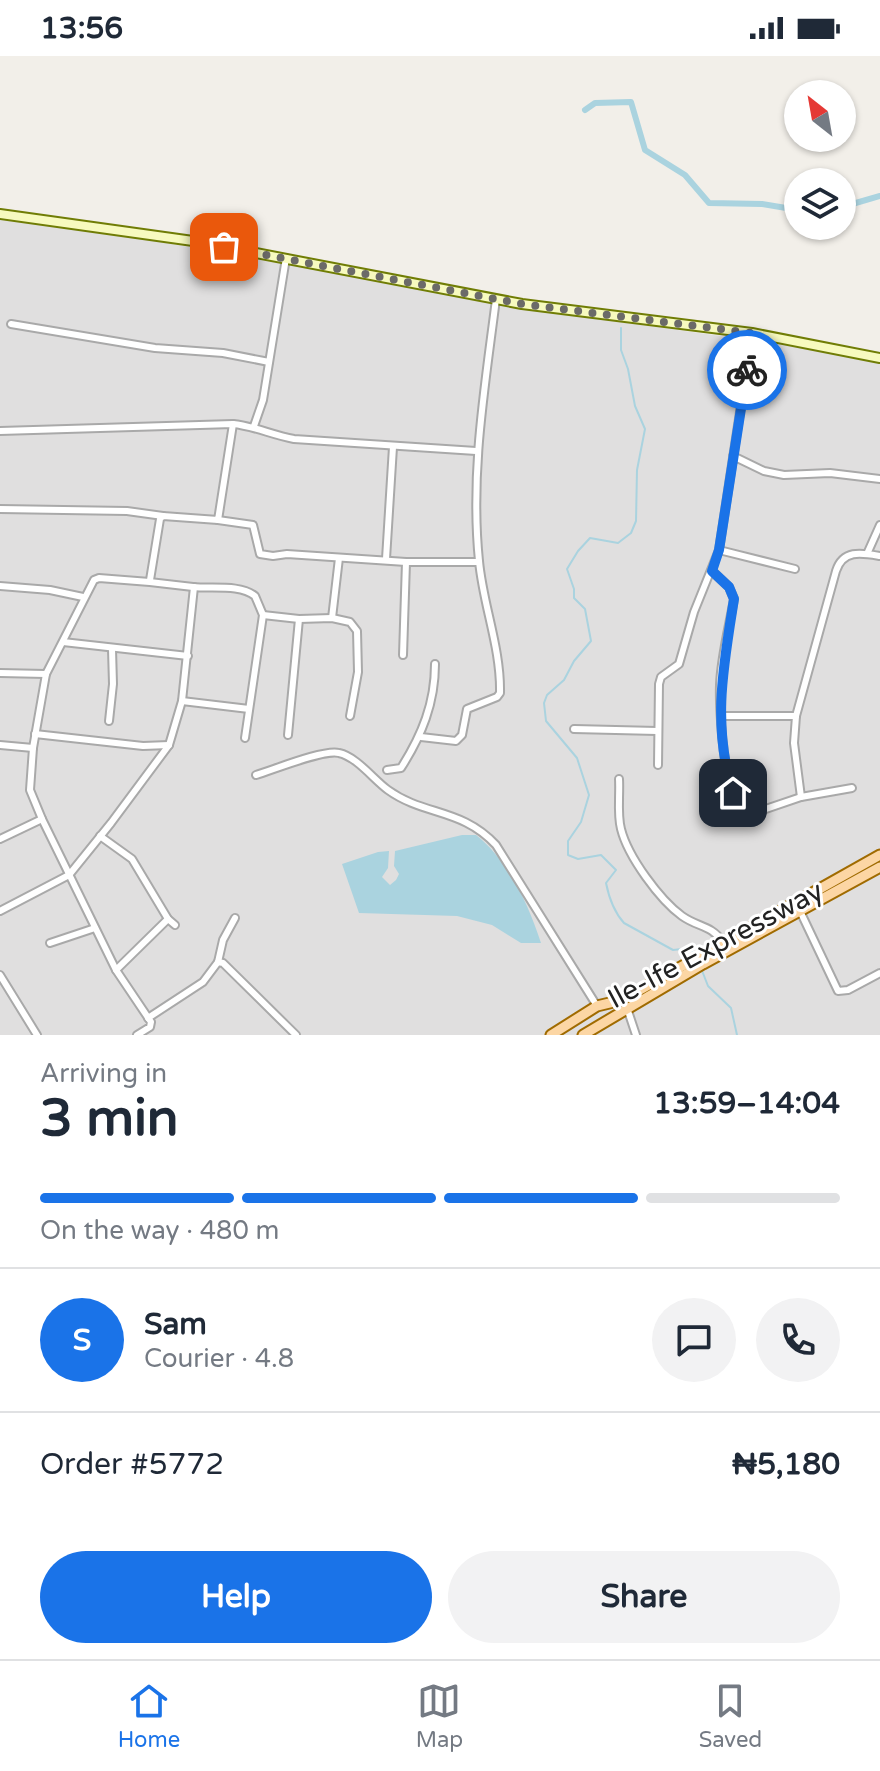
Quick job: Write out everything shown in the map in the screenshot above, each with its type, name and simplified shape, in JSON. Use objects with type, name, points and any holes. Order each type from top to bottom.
[{"type":"main road","points":[[0,214],[193,241],[496,299],[752,333],[880,358]]},
{"type":"main road","name":"Ile-Ife Expressway","points":[[698,962],[724,943],[880,855]]},
{"type":"main road","name":"Ile-Ife Expressway","points":[[551,1035],[597,1006],[643,994],[880,867]]},
{"type":"main road","name":"Ile-Ife Expressway","points":[[583,1035],[628,1010],[643,994]]},
{"type":"street","points":[[254,426],[263,400],[286,258]]},
{"type":"street","points":[[421,737],[456,741],[462,735],[467,709],[500,693],[496,649],[479,562],[476,451],[496,299]]},
{"type":"street","points":[[11,324],[155,348],[223,353],[269,362]]},
{"type":"street","points":[[658,765],[659,684],[661,677],[679,664],[694,612],[719,550],[752,333]]},
{"type":"street","points":[[0,431],[233,424],[254,426],[266,434],[294,439],[476,451]]},
{"type":"street","points":[[218,520],[233,424]]},
{"type":"street","points":[[386,559],[393,447]]},
{"type":"street","points":[[733,456],[764,471],[784,475],[830,473],[880,479]]},
{"type":"street","points":[[0,509],[127,511],[253,525],[260,554],[406,562],[479,562]]},
{"type":"street","points":[[150,580],[163,516]]},
{"type":"street","points":[[867,554],[880,525]]},
{"type":"street","points":[[719,550],[795,569]]},
{"type":"street","points":[[801,797],[794,743],[796,716],[839,562],[848,555],[880,556]]},
{"type":"street","points":[[332,618],[339,558]]},
{"type":"street","points":[[403,655],[406,562]]},
{"type":"street","points":[[712,571],[729,587],[734,599],[720,685],[721,716],[728,776],[741,815],[801,797],[852,788]]},
{"type":"street","points":[[137,1035],[151,1026],[148,1018],[116,970],[30,790],[33,748],[46,674],[83,597],[99,578],[150,580],[250,592],[258,600],[263,615],[245,738]]},
{"type":"street","points":[[0,586],[50,590],[83,597]]},
{"type":"street","points":[[0,911],[69,875],[169,745],[182,701],[194,587]]},
{"type":"street","points":[[263,615],[299,619],[332,618],[350,622],[357,631],[358,672],[350,716]]},
{"type":"street","points":[[288,735],[299,619]]},
{"type":"street","points":[[63,642],[188,656]]},
{"type":"street","points":[[109,721],[113,684],[112,649]]},
{"type":"street","points":[[387,770],[401,768],[421,737],[435,688],[435,664]]},
{"type":"street","points":[[0,673],[46,674]]},
{"type":"street","points":[[182,701],[249,709]]},
{"type":"street","points":[[721,716],[796,716]]},
{"type":"street","points":[[574,729],[657,731]]},
{"type":"street","points":[[35,734],[143,746],[169,745]]},
{"type":"street","points":[[0,745],[33,748]]},
{"type":"street","points":[[256,775],[326,753],[339,753],[402,799],[476,826],[496,845],[597,1006]]},
{"type":"street","points":[[619,779],[622,832],[641,869],[676,911],[690,921],[715,931],[724,943]]},
{"type":"street","points":[[0,839],[42,819]]},
{"type":"street","points":[[100,836],[132,859],[168,919],[175,925]]},
{"type":"street","points":[[800,911],[838,991],[848,990],[880,973]]},
{"type":"street","points":[[148,1018],[203,982],[218,962],[223,940],[235,918]]},
{"type":"street","points":[[116,970],[168,919]]},
{"type":"street","points":[[50,943],[95,928]]},
{"type":"street","points":[[218,962],[233,970],[296,1035]]},
{"type":"street","points":[[0,975],[37,1035]]},
{"type":"street","points":[[622,1000],[636,1032],[626,1035]]},
{"type":"shaded area","points":[[0,220],[94,230],[555,313],[880,358],[880,1035],[0,1035]]},
{"type":"water","points":[[462,835],[476,835],[508,870],[541,943],[521,943],[492,925],[457,916],[359,913],[342,864],[389,851],[388,868],[382,877],[390,885],[399,874],[394,866],[395,851]]},
{"type":"waterway","points":[[585,110],[595,103],[631,102],[645,150],[685,175],[709,203],[784,208]]},
{"type":"waterway","points":[[856,203],[880,196]]},
{"type":"waterway","points":[[621,328],[621,350],[635,406],[645,429],[637,470],[636,521],[631,533],[618,543],[590,538],[567,569],[574,598],[585,609],[591,641],[574,661],[564,680],[547,695],[544,703],[546,721],[577,758],[589,795],[581,822],[568,841],[568,855],[578,859],[601,855],[616,870],[606,883],[612,904],[624,923],[673,950],[691,948],[694,955]]},
{"type":"waterway","points":[[701,968],[708,986],[731,1008],[737,1035]]},
{"type":"way so far","points":[[224,247],[522,304],[752,333],[747,370]]},
{"type":"route","points":[[733,793],[723,746],[720,685],[734,599],[729,587],[712,571],[719,550],[747,370]]}]
